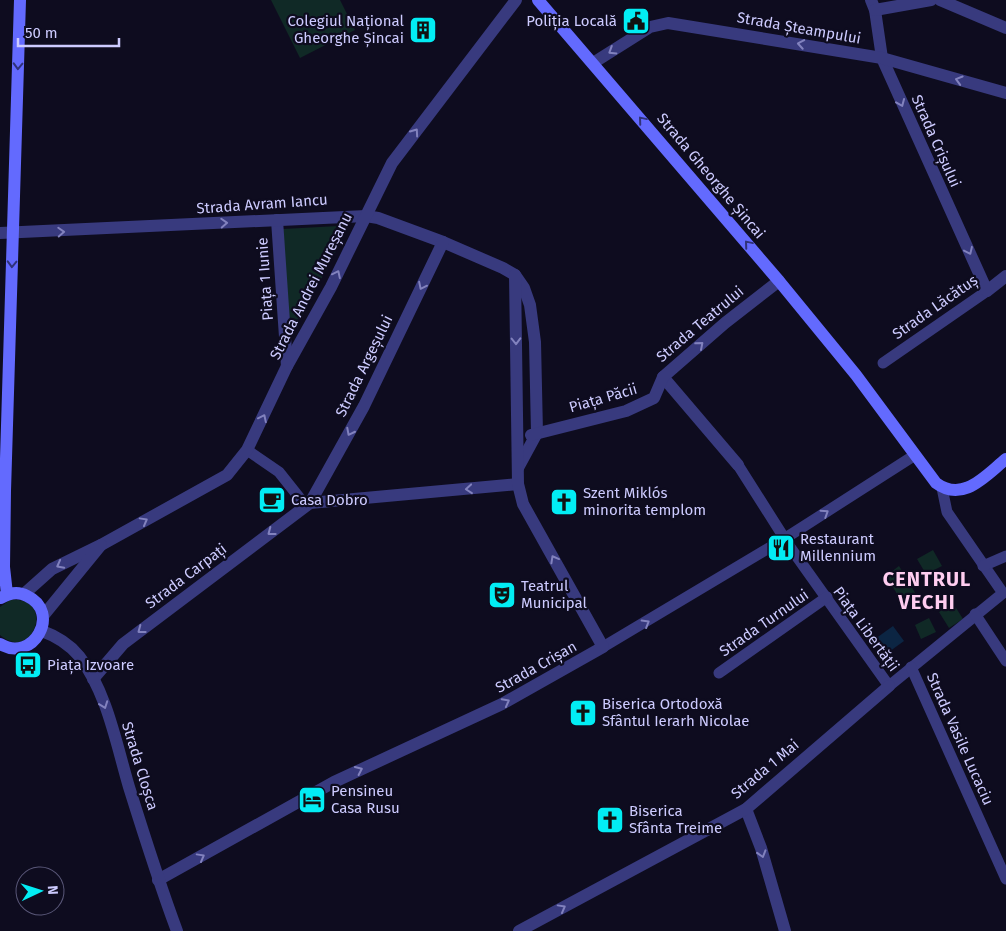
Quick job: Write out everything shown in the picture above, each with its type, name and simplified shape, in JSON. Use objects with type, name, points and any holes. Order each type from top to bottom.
[{"type":"main road","points":[[0,644],[12,648],[33,643],[42,631],[43,616],[34,600],[24,594],[3,596],[6,233],[20,0]]},
{"type":"main road","name":"Strada Gheorghe Șincai","points":[[538,0],[779,281],[856,375],[915,456],[942,488]]},
{"type":"main road","points":[[942,488],[954,492],[967,490],[1006,459]]},
{"type":"street","name":"Strada Andrei Mureșanu","points":[[24,594],[52,569],[102,545],[227,475],[248,450],[287,366],[392,164],[423,120],[516,0]]},
{"type":"street","points":[[873,5],[930,0]]},
{"type":"street","points":[[940,0],[1006,28]]},
{"type":"street","name":"Strada Crișului","points":[[873,5],[882,58],[987,291]]},
{"type":"street","name":"Strada Șteampului","points":[[593,63],[650,27],[668,23],[882,58],[1006,93]]},
{"type":"street","name":"Strada Avram Iancu","points":[[6,233],[346,215],[366,216],[378,218],[443,242],[515,275]]},
{"type":"street","name":"Piața 1 Iunie","points":[[278,220],[287,366]]},
{"type":"street","name":"Strada Argeșului","points":[[308,504],[364,406],[443,242]]},
{"type":"street","points":[[515,275],[524,288],[530,305],[535,342],[537,433],[518,468]]},
{"type":"street","points":[[515,275],[518,484],[523,504],[604,647]]},
{"type":"street","name":"Strada Lăcătuș","points":[[883,363],[1006,276]]},
{"type":"street","name":"Strada Teatrului","points":[[738,465],[663,377],[725,322],[779,281]]},
{"type":"street","points":[[515,310],[520,306],[530,305]]},
{"type":"street","name":"Piața Păcii","points":[[517,432],[527,436],[640,405],[654,398],[663,377]]},
{"type":"street","points":[[248,450],[279,472],[308,504],[518,484]]},
{"type":"street","name":"Strada Crișan","points":[[158,880],[334,782],[502,704],[604,647],[784,539],[915,456]]},
{"type":"street","name":"Piața Libertății","points":[[738,465],[784,539],[888,686],[1003,593],[947,512],[942,488]]},
{"type":"street","name":"Strada Carpați","points":[[93,679],[123,644],[308,504]]},
{"type":"street","name":"Strada Andrei Mureșanu","points":[[43,616],[102,545]]},
{"type":"street","points":[[984,566],[1006,556]]},
{"type":"street","name":"Strada Turnului","points":[[719,673],[826,598]]},
{"type":"street","points":[[975,615],[1006,661]]},
{"type":"street","name":"Strada Cloșca","points":[[42,631],[65,642],[79,656],[93,679],[108,717],[158,880],[177,931]]},
{"type":"street","name":"Strada Vasile Lucaciu","points":[[911,667],[1006,879]]},
{"type":"street","name":"Strada 1 Mai","points":[[519,931],[746,808],[888,686]]},
{"type":"street","points":[[746,808],[761,848],[785,931]]},
{"type":"green space","points":[[271,0],[340,0],[355,30],[300,58]]},
{"type":"green space","points":[[338,226],[346,232],[300,319],[294,320],[288,316],[283,229]]},
{"type":"green space","points":[[933,550],[942,566],[926,574],[917,559]]},
{"type":"green space","points":[[899,566],[917,596],[904,605],[886,576]]},
{"type":"green space","points":[[10,600],[24,602],[33,608],[36,617],[35,627],[30,636],[22,641],[12,642],[0,635],[0,607]]},
{"type":"green space","points":[[953,603],[963,619],[949,628],[939,612]]},
{"type":"green space","points":[[929,618],[936,632],[921,639],[915,625]]},
{"type":"water","points":[[893,626],[904,641],[886,654],[875,639]]},
{"type":"place","name":"Poliția Locală","points":[[636,21]]},
{"type":"place","name":"Colegiul Național Gheorghe Șincai","points":[[423,30]]},
{"type":"place","name":"Casa Dobro","points":[[272,500]]},
{"type":"place","name":"Szent Miklós minorita templom","points":[[564,502]]},
{"type":"place","name":"Restaurant Millennium","points":[[781,548]]},
{"type":"place","name":"Teatrul Municipal","points":[[502,595]]},
{"type":"place","name":"Piața Izvoare","points":[[28,665]]},
{"type":"place","name":"Biserica Ortodoxă Sfântul Ierarh Nicolae","points":[[583,713]]},
{"type":"place","name":"Pensineu Casa Rusu","points":[[312,800]]},
{"type":"place","name":"Biserica Sfânta Treime","points":[[610,820]]},
{"type":"district","name":"CENTRUL VECHI","points":[[927,590]]}]
